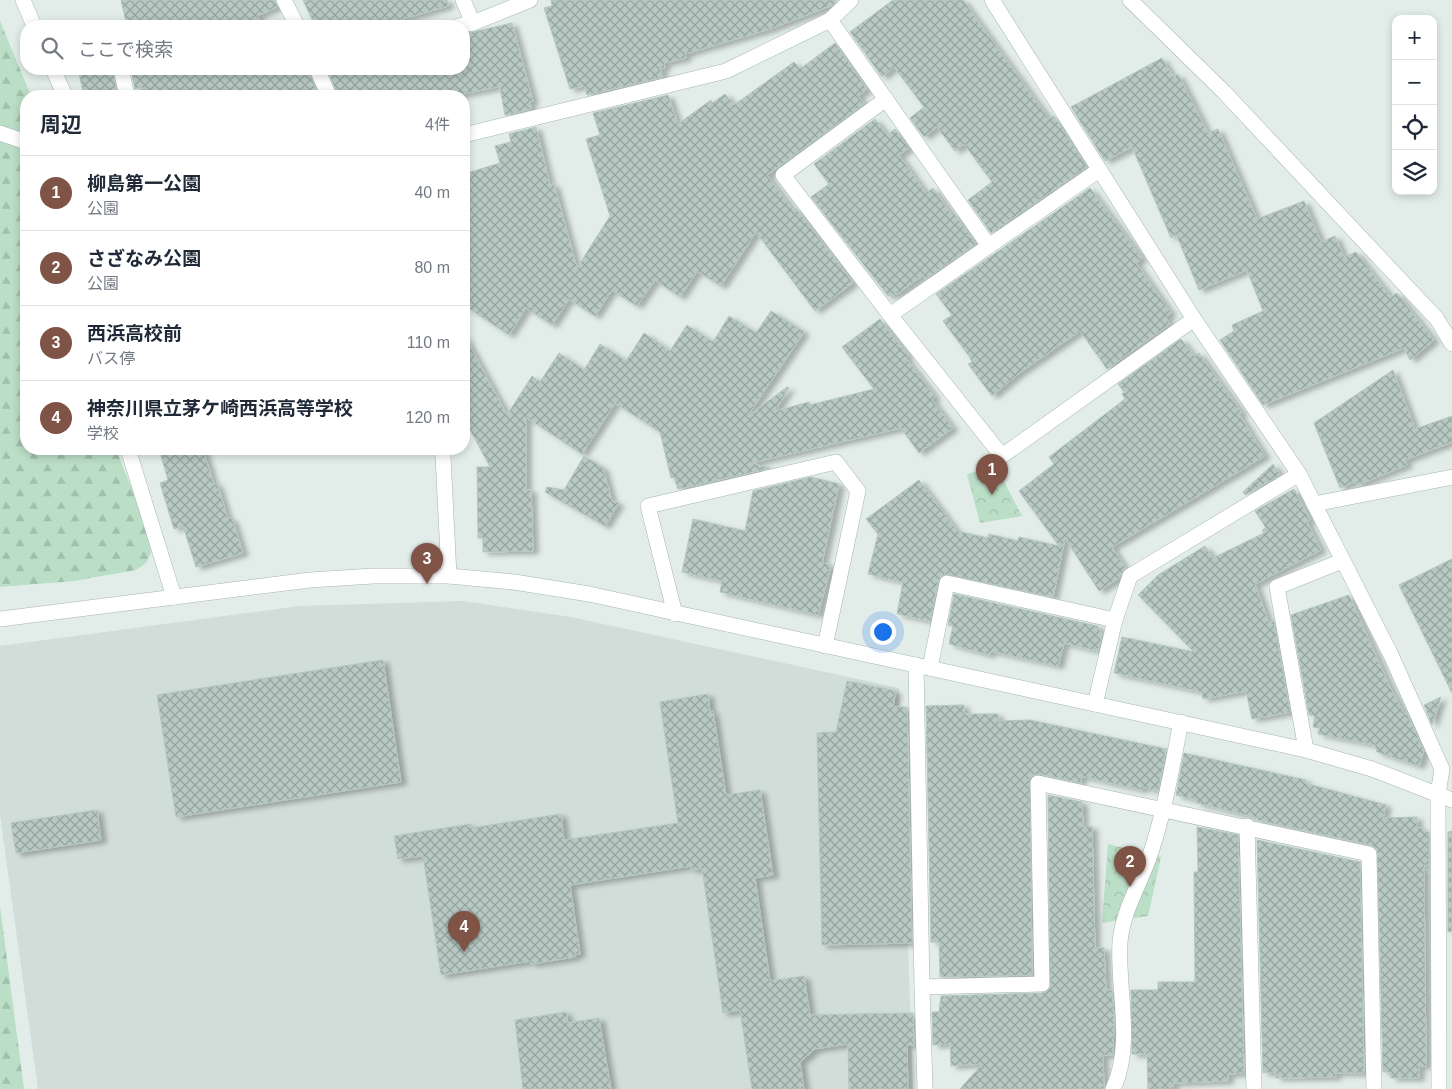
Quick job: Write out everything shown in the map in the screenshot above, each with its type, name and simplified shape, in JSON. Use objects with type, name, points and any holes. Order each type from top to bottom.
[{"type":"street","points":[[23,0],[31,20]]},
{"type":"street","points":[[284,0],[294,20]]},
{"type":"street","points":[[463,0],[473,23]]},
{"type":"street","points":[[470,24],[530,0]]},
{"type":"street","points":[[470,134],[726,72],[830,20],[851,0]]},
{"type":"street","points":[[992,0],[1038,68],[1099,170],[1194,319],[1299,474],[1391,655],[1442,769],[1445,797],[1439,1089]]},
{"type":"street","points":[[1130,0],[1224,92],[1437,319],[1452,344]]},
{"type":"street","points":[[830,20],[989,246]]},
{"type":"street","points":[[56,75],[62,90]]},
{"type":"street","points":[[122,75],[125,90]]},
{"type":"street","points":[[320,75],[326,90]]},
{"type":"street","points":[[886,99],[783,175],[1002,456],[1194,319]]},
{"type":"street","points":[[0,133],[20,140]]},
{"type":"street","points":[[890,314],[1099,170]]},
{"type":"street","points":[[130,455],[174,597]]},
{"type":"street","points":[[443,455],[449,576]]},
{"type":"street","points":[[675,614],[648,506],[836,462],[858,491],[825,646]]},
{"type":"street","points":[[1095,704],[1115,620],[1130,576],[1299,474]]},
{"type":"street","points":[[1314,504],[1452,477]]},
{"type":"street","points":[[1306,750],[1277,587],[1342,560]]},
{"type":"street","points":[[0,619],[310,580],[373,576],[449,576],[514,582],[589,594],[1306,750],[1372,769],[1445,797]]},
{"type":"street","points":[[925,1089],[922,987],[922,667],[947,583],[1115,620]]},
{"type":"street","points":[[1113,1089],[1118,1077],[1123,1044],[1120,941],[1129,904],[1151,854],[1163,808],[1181,722]]},
{"type":"street","points":[[922,987],[1042,984],[1038,783],[1247,826],[1368,854],[1374,1089]]},
{"type":"street","points":[[1247,826],[1254,1089]]},
{"type":"shaded area","points":[[463,601],[571,617],[899,688],[913,1089],[38,1089],[0,815],[0,646],[300,606]]},
{"type":"green space","points":[[0,21],[20,69],[20,75],[22,75],[29,90],[20,90],[20,455],[118,455],[149,532],[151,553],[146,563],[136,570],[74,581],[0,587]]},
{"type":"green space","points":[[996,466],[1022,516],[980,523],[967,474]]},
{"type":"green space","points":[[1108,844],[1161,857],[1148,916],[1102,923]]},
{"type":"green space","points":[[0,906],[24,1089],[0,1089]]},
{"type":"building","points":[[121,0],[275,0],[277,7],[257,16],[259,20],[126,20]]},
{"type":"building","points":[[303,0],[447,0],[448,6],[400,20],[312,20]]},
{"type":"building","points":[[551,0],[837,0],[833,5],[770,29],[685,54],[686,58],[664,63],[665,68],[660,69],[663,77],[587,95],[584,86],[570,89],[544,8],[552,6]]},
{"type":"building","points":[[893,0],[963,0],[1049,119],[1054,116],[1087,167],[991,233],[968,200],[992,182],[964,144],[955,151],[937,127],[924,137],[910,118],[924,107],[894,67],[882,77],[850,32]]},
{"type":"building","points":[[512,23],[533,101],[530,101],[531,109],[505,115],[500,88],[497,87],[470,93],[470,90],[336,90],[329,75],[470,75],[470,33]]},
{"type":"building","points":[[835,43],[867,89],[858,96],[864,104],[767,175],[793,210],[796,208],[853,283],[815,311],[756,232],[721,286],[697,271],[680,297],[655,280],[637,306],[612,290],[595,316],[569,299],[552,325],[526,308],[509,335],[470,309],[470,172],[500,163],[495,146],[511,142],[509,134],[536,127],[550,185],[554,184],[577,268],[610,216],[586,139],[600,135],[593,113],[668,95],[678,124],[711,100],[712,103],[725,94],[734,105],[794,62],[800,69]]},
{"type":"building","points":[[1162,58],[1173,77],[1178,74],[1208,133],[1218,129],[1257,219],[1304,201],[1321,242],[1335,236],[1344,257],[1356,252],[1391,297],[1397,293],[1434,340],[1410,360],[1404,348],[1263,405],[1220,340],[1234,331],[1232,325],[1263,311],[1247,270],[1199,290],[1176,234],[1171,238],[1132,147],[1105,161],[1071,107]]},
{"type":"building","points":[[79,75],[113,75],[117,90],[83,90]]},
{"type":"building","points":[[132,75],[310,75],[317,90],[143,90],[142,87],[135,89]]},
{"type":"building","points":[[875,119],[887,135],[895,129],[909,148],[899,155],[926,193],[933,188],[951,214],[953,212],[976,244],[925,279],[923,275],[899,293],[888,296],[811,197],[829,184],[814,164]]},
{"type":"building","points":[[1090,188],[1142,258],[1136,263],[1171,313],[1166,318],[1170,324],[1107,369],[1080,331],[1018,374],[992,396],[968,364],[972,362],[969,356],[943,321],[952,315],[936,294]]},
{"type":"building","points":[[771,311],[804,332],[747,417],[787,387],[789,388],[775,411],[809,402],[810,405],[874,389],[842,347],[880,319],[908,356],[906,358],[935,397],[932,400],[953,428],[919,453],[901,428],[751,463],[770,468],[678,489],[674,477],[671,478],[660,432],[615,403],[582,454],[526,417],[526,490],[531,490],[533,551],[483,552],[483,538],[478,538],[477,467],[490,467],[470,430],[470,346],[507,415],[532,376],[540,382],[559,353],[584,370],[600,344],[626,361],[644,333],[670,351],[687,325],[713,342],[729,316],[756,333]]},
{"type":"building","points":[[1181,339],[1194,356],[1199,353],[1242,413],[1239,414],[1265,456],[1112,547],[1125,568],[1119,578],[1099,591],[1065,538],[1053,597],[945,574],[938,581],[930,621],[897,614],[903,582],[868,574],[878,534],[866,519],[919,480],[957,531],[988,538],[989,534],[1018,541],[1019,537],[1059,546],[1019,491],[1054,464],[1049,457],[1125,399],[1122,394],[1124,392],[1118,384]]},
{"type":"building","points":[[1393,370],[1415,429],[1452,416],[1452,442],[1405,460],[1407,465],[1358,485],[1356,481],[1340,488],[1314,423]]},
{"type":"building","points":[[161,455],[205,455],[214,485],[217,483],[228,519],[232,518],[243,553],[196,567],[183,526],[174,529],[160,483],[168,480]]},
{"type":"building","points":[[584,456],[603,468],[612,501],[619,503],[605,526],[545,492],[547,487],[564,490]]},
{"type":"building","points":[[1273,464],[1280,475],[1245,495],[1243,492]]},
{"type":"building","points":[[811,477],[839,484],[822,563],[831,565],[818,615],[720,592],[722,581],[682,572],[693,519],[745,531],[753,491]]},
{"type":"building","points":[[1294,489],[1310,520],[1307,522],[1321,550],[1255,584],[1269,623],[1274,621],[1290,712],[1252,719],[1246,691],[1203,699],[1202,692],[1114,673],[1122,637],[1194,652],[1138,595],[1158,575],[1205,546],[1213,558],[1264,533],[1262,530],[1266,528],[1255,511]]},
{"type":"building","points":[[1452,559],[1452,693],[1399,585]]},
{"type":"building","points":[[954,594],[1097,626],[1102,634],[1098,651],[1064,643],[1058,666],[991,651],[990,655],[949,644],[953,626],[948,625]]},
{"type":"building","points":[[1349,595],[1390,687],[1405,715],[1407,714],[1424,751],[1419,766],[1377,752],[1375,745],[1318,734],[1320,728],[1313,727],[1315,716],[1309,715],[1291,615]]},
{"type":"building","points":[[383,660],[401,782],[176,817],[157,695]]},
{"type":"building","points":[[847,681],[896,691],[893,707],[907,707],[912,943],[822,945],[817,733],[836,732]]},
{"type":"building","points":[[708,694],[710,712],[713,711],[726,795],[760,790],[773,875],[755,878],[770,981],[804,976],[810,1015],[913,1013],[914,1045],[907,1045],[908,1089],[849,1089],[848,1044],[815,1049],[800,1062],[804,1089],[752,1089],[740,1010],[723,1013],[702,868],[691,870],[691,866],[570,885],[580,954],[574,955],[575,957],[531,964],[531,961],[441,975],[423,856],[398,859],[394,836],[471,824],[471,828],[561,814],[564,840],[678,823],[660,702]]},
{"type":"building","points":[[1441,697],[1432,725],[1424,705]]},
{"type":"building","points":[[964,705],[964,714],[998,714],[998,721],[1030,720],[1166,749],[1158,791],[1143,787],[1142,790],[1081,776],[1081,783],[1040,774],[1030,778],[1032,975],[940,977],[939,942],[931,942],[926,706]]},
{"type":"building","points":[[1184,753],[1306,780],[1305,783],[1386,805],[1383,818],[1417,817],[1417,828],[1423,828],[1423,832],[1429,832],[1429,875],[1426,865],[1424,865],[1426,1066],[1419,1066],[1419,1078],[1391,1078],[1391,1072],[1383,1072],[1377,849],[1371,845],[1257,820],[1258,818],[1197,803],[1197,800],[1176,795]]},
{"type":"building","points":[[1048,795],[1082,802],[1083,827],[1092,826],[1095,948],[1104,948],[1106,990],[1112,990],[1114,1017],[1113,1055],[1103,1055],[1104,1089],[960,1089],[982,1064],[951,1066],[950,1044],[933,1045],[932,1012],[939,1012],[941,996],[1042,993],[1050,988]]},
{"type":"building","points":[[97,810],[101,840],[16,853],[11,823]]},
{"type":"building","points":[[1197,827],[1238,835],[1244,1073],[1228,1074],[1228,1081],[1173,1083],[1173,1089],[1148,1089],[1147,1054],[1132,1054],[1131,990],[1158,990],[1158,982],[1195,982],[1194,872],[1198,872]]},
{"type":"building","points":[[1452,831],[1452,931],[1448,932],[1448,832]]},
{"type":"building","points":[[1257,840],[1360,862],[1364,1073],[1335,1073],[1336,1077],[1276,1078],[1276,1072],[1263,1073]]},
{"type":"building","points":[[566,1012],[568,1023],[599,1018],[611,1089],[523,1089],[515,1020]]},
{"type":"place","name":"柳島第一公園","points":[[992,495]]},
{"type":"place","name":"西浜高校前","points":[[427,584]]},
{"type":"place","name":"さざなみ公園","points":[[1130,887]]},
{"type":"place","name":"神奈川県立茅ケ崎西浜高等学校","points":[[464,952]]}]
